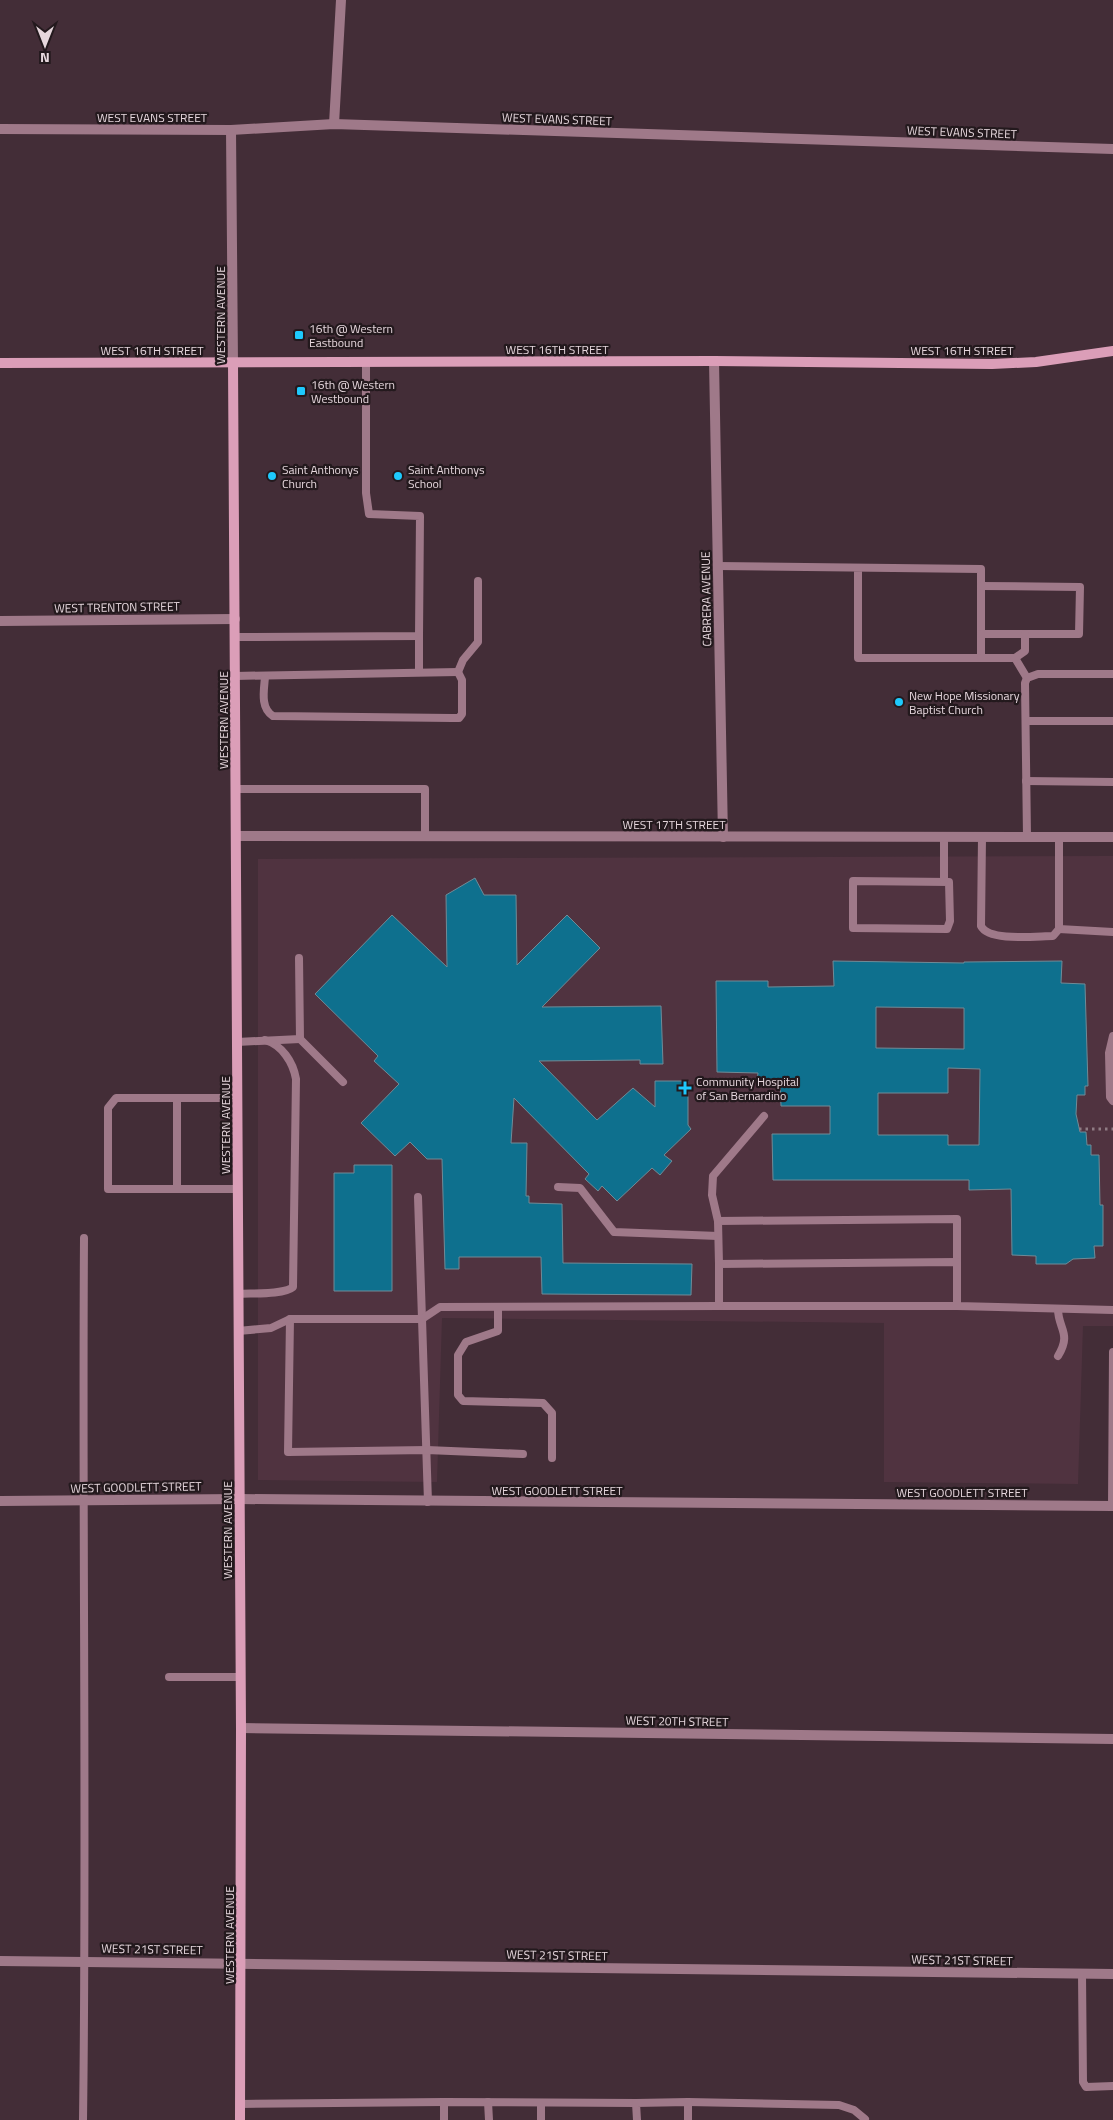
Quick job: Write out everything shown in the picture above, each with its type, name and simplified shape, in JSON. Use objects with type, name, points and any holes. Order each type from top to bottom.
[{"type":"street","points":[[334,124],[341,0]]},
{"type":"street","name":"WEST EVANS STREET","points":[[0,129],[231,130],[334,124],[1113,149]]},
{"type":"street","name":"WESTERN AVENUE","points":[[231,130],[241,1728],[240,2120]]},
{"type":"street","name":"WEST 16TH STREET","points":[[0,363],[714,361],[992,364],[1036,362],[1085,353],[1113,351]]},
{"type":"street","name":"CABRERA AVENUE","points":[[714,361],[723,837]]},
{"type":"street","name":"WEST TRENTON STREET","points":[[0,621],[234,619]]},
{"type":"street","name":"WEST 17TH STREET","points":[[236,836],[1113,837]]},
{"type":"street","name":"WEST GOODLETT STREET","points":[[0,1501],[239,1499],[1112,1506]]},
{"type":"street","name":"WEST 20TH STREET","points":[[241,1728],[1113,1739]]},
{"type":"street","name":"WEST 21ST STREET","points":[[0,1961],[1113,1974]]},
{"type":"lane","points":[[366,362],[366,493],[369,514],[420,516],[419,672]]},
{"type":"lane","points":[[718,566],[982,569],[982,658]]},
{"type":"lane","points":[[858,568],[858,658],[1015,658],[1025,651],[1025,634]]},
{"type":"lane","points":[[264,677],[264,707],[273,716],[459,718],[462,714],[462,680],[458,672],[463,660],[478,642],[478,581]]},
{"type":"lane","points":[[982,586],[1080,586],[1079,634],[982,634]]},
{"type":"lane","points":[[235,637],[419,636]]},
{"type":"lane","points":[[1015,658],[1027,678],[1027,837]]},
{"type":"lane","points":[[235,676],[264,677],[458,672]]},
{"type":"lane","points":[[1027,678],[1038,674],[1113,674]]},
{"type":"lane","points":[[1026,722],[1113,721]]},
{"type":"lane","points":[[1026,781],[1113,782]]},
{"type":"lane","points":[[236,789],[425,790],[426,836]]},
{"type":"lane","points":[[944,837],[944,881]]},
{"type":"lane","points":[[982,837],[981,926],[984,931],[991,935],[999,936],[1053,936],[1059,929],[1059,837]]},
{"type":"lane","points":[[853,881],[944,881],[949,882],[950,921],[947,929],[853,928],[853,881]]},
{"type":"lane","points":[[1059,929],[1113,932]]},
{"type":"lane","points":[[299,958],[300,1039],[343,1082]]},
{"type":"lane","points":[[1113,1036],[1108,1053],[1110,1097],[1113,1101]]},
{"type":"lane","points":[[237,1042],[300,1039]]},
{"type":"lane","points":[[238,1294],[273,1292],[290,1289],[293,1286],[296,1079],[289,1060],[278,1047],[265,1040]]},
{"type":"lane","points":[[237,1098],[116,1098],[108,1108],[108,1189],[238,1189]]},
{"type":"lane","points":[[177,1098],[177,1189]]},
{"type":"lane","points":[[719,1306],[718,1221],[712,1195],[713,1176],[764,1116]]},
{"type":"lane","points":[[558,1186],[580,1188],[614,1232],[718,1236]]},
{"type":"lane","points":[[418,1197],[428,1502]]},
{"type":"lane","points":[[718,1221],[957,1219],[957,1306]]},
{"type":"lane","points":[[83,2120],[85,1961],[82,1501],[84,1238]]},
{"type":"lane","points":[[719,1264],[957,1262]]},
{"type":"lane","points":[[238,1331],[271,1328],[290,1319],[422,1319],[440,1307],[957,1306],[1113,1310]]},
{"type":"lane","points":[[498,1307],[498,1331],[466,1342],[458,1355],[458,1395],[463,1401],[543,1403],[552,1413],[552,1458]]},
{"type":"lane","points":[[1058,1309],[1058,1318],[1064,1327],[1064,1347],[1058,1356]]},
{"type":"lane","points":[[290,1319],[288,1452],[427,1450],[524,1454]]},
{"type":"lane","points":[[1112,1506],[1113,1352]]},
{"type":"lane","points":[[169,1677],[240,1677]]},
{"type":"lane","points":[[1082,1974],[1083,2082],[1086,2087],[1113,2086]]},
{"type":"lane","points":[[444,2102],[444,2120]]},
{"type":"lane","points":[[488,2102],[489,2120]]},
{"type":"lane","points":[[240,2104],[688,2102],[840,2105],[854,2110],[865,2119]]},
{"type":"lane","points":[[688,2102],[688,2120]]},
{"type":"lane","points":[[541,2103],[541,2120]]},
{"type":"lane","points":[[636,2103],[636,2120]]},
{"type":"path","points":[[1079,1128],[1113,1129]]},
{"type":"shaded area","name":"Community Hospital of San Bernardino","points":[[1113,856],[1113,1326],[1083,1326],[1078,1484],[884,1482],[884,1323],[442,1318],[437,1482],[258,1480],[258,859]]},
{"type":"building","points":[[475,878],[484,895],[516,895],[517,965],[567,915],[600,948],[542,1007],[661,1006],[663,1064],[640,1064],[640,1060],[539,1061],[597,1120],[633,1088],[655,1107],[655,1081],[688,1081],[688,1125],[691,1129],[664,1155],[672,1161],[660,1175],[652,1168],[617,1201],[602,1186],[598,1191],[585,1179],[589,1174],[514,1098],[511,1143],[527,1143],[526,1196],[529,1196],[529,1203],[562,1204],[563,1263],[692,1264],[691,1295],[542,1294],[541,1257],[459,1257],[459,1269],[445,1269],[442,1159],[427,1159],[410,1142],[395,1156],[361,1123],[399,1084],[374,1061],[378,1056],[315,994],[392,915],[447,967],[446,895]]},
{"type":"building","points":[[833,961],[964,963],[1062,961],[1061,983],[1085,984],[1088,1086],[1085,1086],[1085,1095],[1077,1095],[1076,1114],[1080,1132],[1086,1132],[1087,1145],[1091,1145],[1091,1155],[1099,1155],[1100,1205],[1103,1205],[1103,1246],[1094,1246],[1095,1258],[1073,1259],[1066,1264],[1036,1264],[1036,1256],[1012,1255],[1011,1189],[969,1190],[969,1180],[773,1180],[772,1134],[830,1134],[830,1106],[781,1106],[780,1080],[757,1081],[758,1073],[717,1072],[716,981],[768,981],[768,987],[834,986]],"holes":[[[876,1007],[964,1008],[964,1049],[876,1048]],[[948,1068],[980,1069],[979,1145],[948,1145],[948,1135],[878,1135],[878,1093],[948,1093]]]},
{"type":"building","points":[[354,1165],[392,1165],[392,1291],[334,1291],[334,1173],[354,1173]]},
{"type":"place","name":"16th @ Western Eastbound","points":[[299,335]]},
{"type":"place","name":"16th @ Western Westbound","points":[[301,391]]},
{"type":"place","name":"Saint Anthonys Church","points":[[272,476]]},
{"type":"place","name":"Saint Anthonys School","points":[[398,476]]},
{"type":"place","name":"New Hope Missionary Baptist Church","points":[[899,702]]},
{"type":"place","name":"Community Hospital of San Bernardino","points":[[685,1088]]}]
